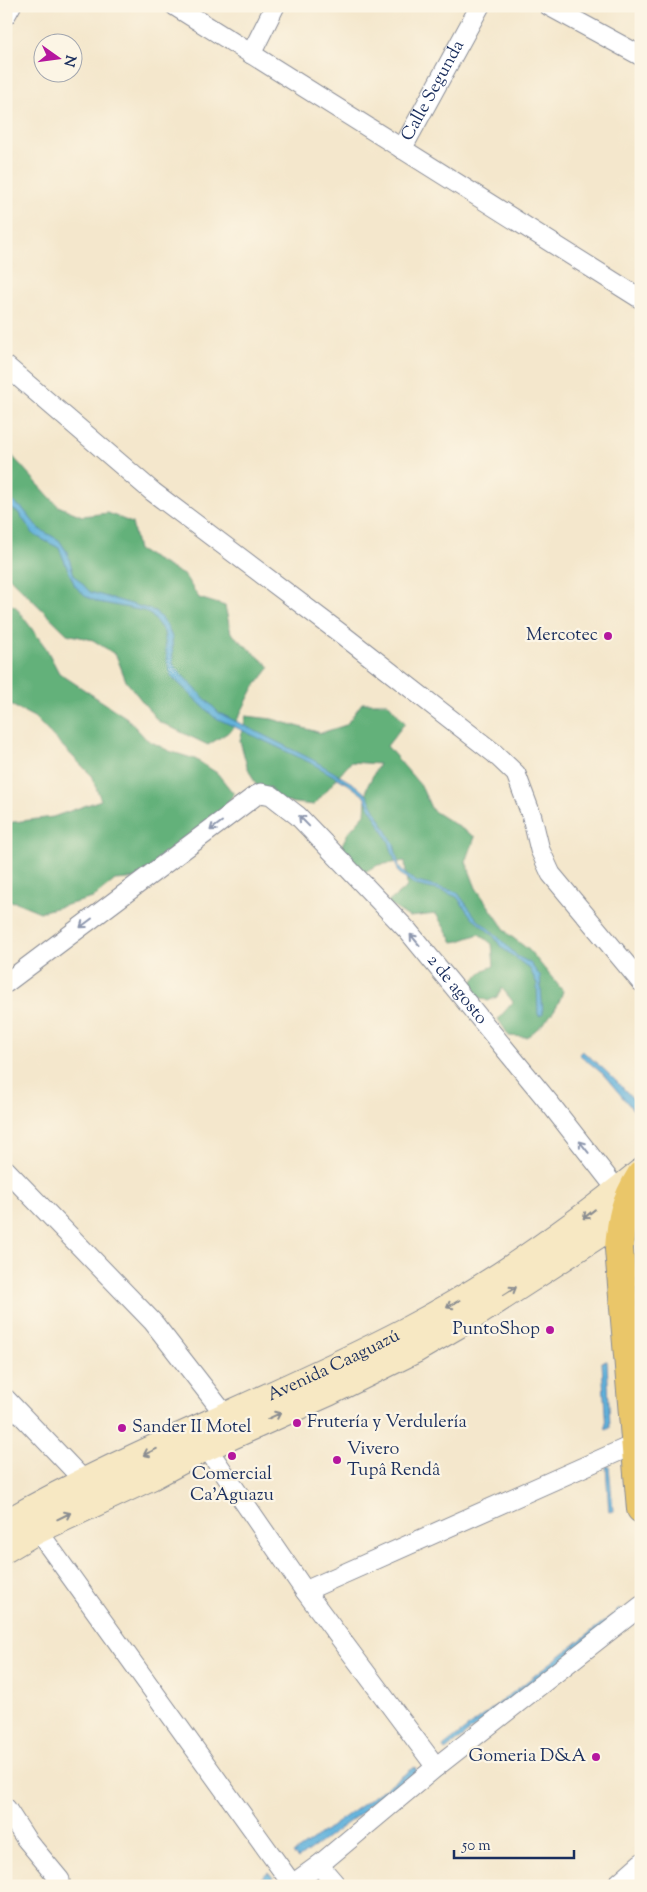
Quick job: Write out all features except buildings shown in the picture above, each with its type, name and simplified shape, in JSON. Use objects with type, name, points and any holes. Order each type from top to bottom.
[{"type":"main road","points":[[641,1174],[629,1194],[621,1219],[619,1249],[641,1509]]},
{"type":"street","points":[[6,15],[11,6]]},
{"type":"street","points":[[175,6],[641,299]]},
{"type":"street","points":[[251,54],[275,6]]},
{"type":"street","name":"Calle Segunda","points":[[402,149],[480,6]]},
{"type":"street","points":[[548,6],[641,56]]},
{"type":"street","points":[[6,366],[152,492],[344,636],[494,753],[516,774],[527,803],[540,850],[551,874],[641,982]]},
{"type":"street","name":"2 de agosto","points":[[6,983],[255,796],[261,793],[271,795],[298,816],[408,931],[552,1105],[618,1191]]},
{"type":"street","points":[[6,1170],[153,1322],[230,1425]]},
{"type":"street","name":"Avenida Caaguazú","points":[[6,1548],[23,1522],[93,1490],[150,1476],[200,1438],[230,1425],[408,1331],[486,1284],[578,1223],[641,1174]]},
{"type":"street","points":[[618,1191],[621,1219]]},
{"type":"street","name":"Avenida Caaguazú","points":[[230,1425],[328,1392],[416,1349],[470,1317],[621,1219]]},
{"type":"street","points":[[6,1399],[93,1490]]},
{"type":"street","points":[[200,1438],[305,1591],[436,1767]]},
{"type":"street","points":[[305,1591],[635,1444]]},
{"type":"street","points":[[23,1522],[291,1885],[319,1865],[436,1767],[641,1606]]},
{"type":"street","points":[[6,1808],[59,1884]]},
{"type":"street","points":[[615,1886],[641,1863]]},
{"type":"street","points":[[319,1865],[337,1886]]},
{"type":"green space","points":[[6,449],[58,506],[82,516],[108,513],[132,523],[138,550],[185,576],[199,598],[225,606],[231,633],[270,667],[253,689],[232,730],[208,745],[158,721],[126,681],[116,655],[93,640],[67,634],[7,575]]},
{"type":"green space","points":[[6,604],[15,606],[46,648],[59,673],[127,718],[146,739],[169,751],[195,759],[217,773],[234,794],[211,826],[142,878],[115,880],[93,898],[40,912],[16,902],[6,901],[6,823],[53,817],[101,800],[91,775],[34,717],[9,704],[6,696]]},
{"type":"green space","points":[[362,703],[388,703],[405,723],[387,746],[421,786],[432,810],[475,837],[466,862],[476,888],[508,934],[529,950],[563,991],[549,1017],[527,1037],[509,1036],[498,1019],[513,1002],[502,988],[497,997],[488,1001],[474,995],[471,983],[484,970],[494,966],[492,944],[479,934],[453,942],[436,914],[409,917],[387,903],[407,887],[405,861],[378,865],[353,878],[335,858],[348,833],[365,814],[367,787],[379,764],[351,762],[314,805],[286,802],[259,791],[247,766],[240,741],[246,716],[272,719],[321,733],[346,725]]},
{"type":"water","points":[[6,497],[23,509],[39,529],[59,540],[67,552],[74,575],[90,592],[155,611],[166,624],[172,637],[173,663],[176,669],[219,713],[313,760],[355,785],[367,795],[394,844],[399,866],[405,874],[417,882],[457,892],[477,919],[517,956],[530,963],[540,976],[543,1014],[539,1016],[538,1014],[537,984],[530,969],[501,947],[493,935],[472,918],[457,897],[442,891],[415,885],[399,873],[389,842],[363,795],[348,784],[311,763],[214,717],[171,676],[167,661],[164,632],[152,616],[144,611],[98,602],[87,597],[75,586],[59,548],[34,535],[19,513],[6,506]]},
{"type":"water","points":[[582,1051],[613,1078],[641,1108],[641,1119],[603,1074],[579,1054]]},
{"type":"water","points":[[607,1361],[610,1428],[606,1430],[602,1362]]},
{"type":"water","points":[[606,1466],[609,1466],[613,1511],[609,1512]]},
{"type":"water","points":[[620,1609],[623,1614],[445,1750],[443,1747]]},
{"type":"water","points":[[415,1767],[417,1772],[298,1859],[293,1854]]},
{"type":"water","points":[[268,1872],[273,1878],[263,1886],[252,1886]]},
{"type":"place","name":"Mercotec","points":[[608,636]]},
{"type":"place","name":"PuntoShop","points":[[550,1330]]},
{"type":"place","name":"Frutería y Verdulería","points":[[297,1423]]},
{"type":"place","name":"Sander II Motel","points":[[122,1428]]},
{"type":"place","name":"Comercial Ca'Aguazu","points":[[232,1456]]},
{"type":"place","name":"Vivero Tupâ Rendâ","points":[[337,1460]]},
{"type":"place","name":"Gomeria D&A","points":[[596,1757]]}]
